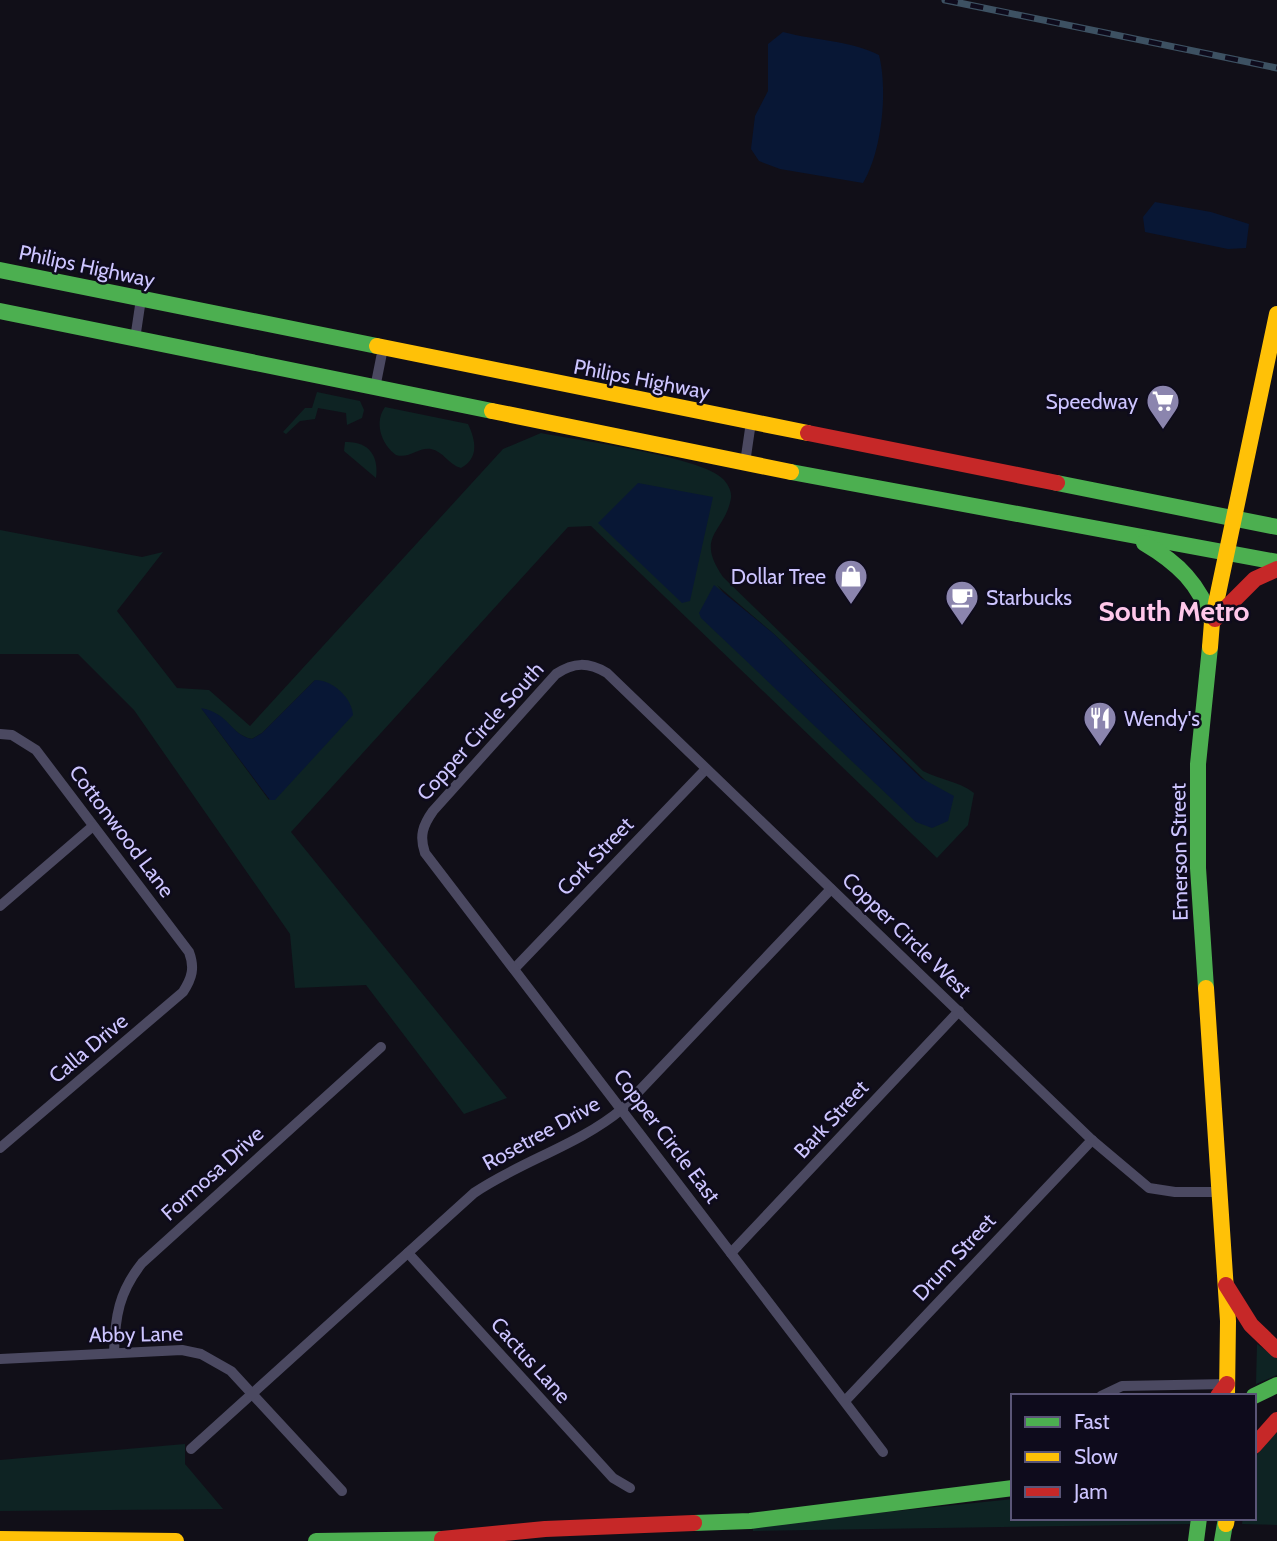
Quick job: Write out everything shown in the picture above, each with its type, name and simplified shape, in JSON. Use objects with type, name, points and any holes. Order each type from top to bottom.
[{"type":"main road","name":"Philips Highway","points":[[0,270],[1277,527]]},
{"type":"main road","points":[[0,311],[745,463],[1277,562]]},
{"type":"main road","name":"Emerson Street","points":[[1224,1392],[1226,1285],[1196,813],[1202,710],[1212,622],[1277,314]]},
{"type":"main road","points":[[1133,537],[1187,572],[1200,588],[1212,622],[1255,579],[1277,569]]},
{"type":"main road","points":[[1226,1285],[1251,1325],[1277,1350]]},
{"type":"main road","points":[[1256,1395],[1277,1385]]},
{"type":"main road","points":[[1256,1444],[1277,1420]]},
{"type":"main road","points":[[442,1539],[545,1529],[750,1521],[1011,1488]]},
{"type":"main road","points":[[1196,1541],[1199,1520]]},
{"type":"main road","points":[[1222,1541],[1226,1520]]},
{"type":"main road","points":[[0,1539],[176,1541]]},
{"type":"main road","points":[[316,1541],[526,1541]]},
{"type":"street","points":[[135,339],[141,299]]},
{"type":"street","points":[[375,388],[383,348]]},
{"type":"street","points":[[745,463],[751,422]]},
{"type":"street","name":"Copper Circle West","points":[[586,665],[607,673],[1092,1140],[1149,1188],[1166,1192],[1219,1192]]},
{"type":"street","name":"Copper Circle South","points":[[421,842],[422,831],[433,811],[556,674],[566,667],[586,665]]},
{"type":"street","name":"Cottonwood Lane","points":[[0,734],[12,735],[36,750],[189,952],[193,972]]},
{"type":"street","name":"Cork Street","points":[[514,969],[705,770]]},
{"type":"street","points":[[0,906],[93,826]]},
{"type":"street","name":"Copper Circle East","points":[[421,842],[425,853],[883,1452]]},
{"type":"street","name":"Rosetree Drive","points":[[191,1449],[493,1180],[596,1128],[622,1109],[831,890]]},
{"type":"street","name":"Calla Drive","points":[[0,1148],[183,992],[193,972]]},
{"type":"street","name":"Bark Street","points":[[732,1253],[959,1011]]},
{"type":"street","name":"Formosa Drive","points":[[114,1353],[115,1315],[121,1294],[142,1263],[381,1047]]},
{"type":"street","name":"Drum Street","points":[[845,1401],[1092,1140]]},
{"type":"street","name":"Cactus Lane","points":[[408,1253],[613,1478],[630,1488]]},
{"type":"street","name":"Abby Lane","points":[[0,1359],[182,1350],[201,1354],[231,1371],[342,1491]]},
{"type":"street","points":[[1105,1394],[1122,1386],[1224,1392]]},
{"type":"green space","points":[[317,392],[360,401],[364,410],[362,418],[347,425],[346,413],[318,408],[315,419],[300,421],[286,434],[283,432],[305,408],[312,408]]},
{"type":"green space","points":[[385,407],[468,424],[474,443],[471,459],[461,468],[431,449],[396,455],[386,445],[381,432],[380,419]]},
{"type":"green space","points":[[541,433],[666,457],[711,471],[723,479],[731,498],[728,510],[711,543],[711,552],[723,577],[923,771],[974,793],[968,825],[937,858],[591,526],[568,527],[291,832],[507,1098],[464,1114],[366,985],[295,988],[290,934],[134,710],[78,654],[0,654],[0,530],[142,557],[163,552],[117,611],[177,688],[209,690],[250,726],[503,449]],"holes":[[[717,585],[774,634],[926,781],[916,822]],[[315,680],[269,800],[202,709],[218,715],[238,733],[252,739],[262,733]]]},
{"type":"green space","points":[[345,442],[360,444],[370,451],[376,463],[376,478],[344,451]]},
{"type":"green space","points":[[1257,1344],[1277,1358],[1277,1375],[1256,1384]]},
{"type":"green space","points":[[1277,1432],[1277,1525],[1242,1524],[1243,1520],[1256,1520],[1256,1457]]},
{"type":"green space","points":[[185,1444],[185,1464],[223,1509],[0,1511],[0,1460]]},
{"type":"green space","points":[[1011,1499],[1011,1520],[1191,1520],[1190,1524],[753,1531],[753,1526]]},
{"type":"water","points":[[783,32],[844,44],[879,55],[883,85],[882,120],[875,155],[863,183],[780,169],[759,161],[751,149],[755,116],[768,91],[768,44]]},
{"type":"water","points":[[1155,202],[1211,212],[1249,224],[1246,248],[1228,249],[1145,232],[1143,217]]},
{"type":"water","points":[[638,483],[713,497],[690,601],[682,603],[598,523]]},
{"type":"water","points":[[714,585],[774,634],[921,778],[954,796],[948,821],[932,828],[916,822],[701,618],[699,613]]},
{"type":"water","points":[[315,680],[328,683],[340,691],[349,702],[353,715],[275,800],[270,800],[201,708],[218,715],[239,733],[252,739],[262,733]]},
{"type":"railway","points":[[945,0],[1277,68]]},
{"type":"traffic: fast","points":[[0,270],[377,346]]},
{"type":"traffic: fast","points":[[0,311],[492,411]]},
{"type":"traffic: fast","points":[[791,472],[1277,562]]},
{"type":"traffic: fast","points":[[1057,483],[1277,527]]},
{"type":"traffic: fast","points":[[1144,543],[1167,558],[1186,576],[1201,596],[1212,622]]},
{"type":"traffic: fast","points":[[1206,988],[1198,868],[1198,764],[1210,647]]},
{"type":"traffic: fast","points":[[1256,1395],[1277,1385]]},
{"type":"traffic: fast","points":[[694,1523],[750,1521],[1011,1488]]},
{"type":"traffic: fast","points":[[1196,1541],[1199,1520]]},
{"type":"traffic: fast","points":[[1222,1541],[1226,1520]]},
{"type":"traffic: fast","points":[[316,1541],[454,1539]]},
{"type":"traffic: slow","points":[[1210,647],[1212,622],[1277,314]]},
{"type":"traffic: slow","points":[[377,346],[808,433]]},
{"type":"traffic: slow","points":[[492,411],[791,472]]},
{"type":"traffic: slow","points":[[1206,988],[1228,1321],[1227,1394]]},
{"type":"traffic: slow","points":[[1226,1524],[1227,1520]]},
{"type":"traffic: slow","points":[[0,1539],[176,1541]]},
{"type":"traffic: jam","points":[[808,433],[1057,483]]},
{"type":"traffic: jam","points":[[1215,619],[1255,579],[1277,569]]},
{"type":"traffic: jam","points":[[1226,1285],[1251,1325],[1277,1350]]},
{"type":"traffic: jam","points":[[1220,1394],[1227,1384]]},
{"type":"traffic: jam","points":[[1256,1444],[1277,1420]]},
{"type":"traffic: jam","points":[[442,1539],[545,1529],[694,1523]]},
{"type":"place","name":"Speedway","points":[[1163,431]]},
{"type":"place","name":"Dollar Tree","points":[[851,606]]},
{"type":"place","name":"Starbucks","points":[[962,627]]},
{"type":"place","name":"Wendy's","points":[[1100,748]]},
{"type":"district","name":"South Metro","points":[[1174,611]]}]
